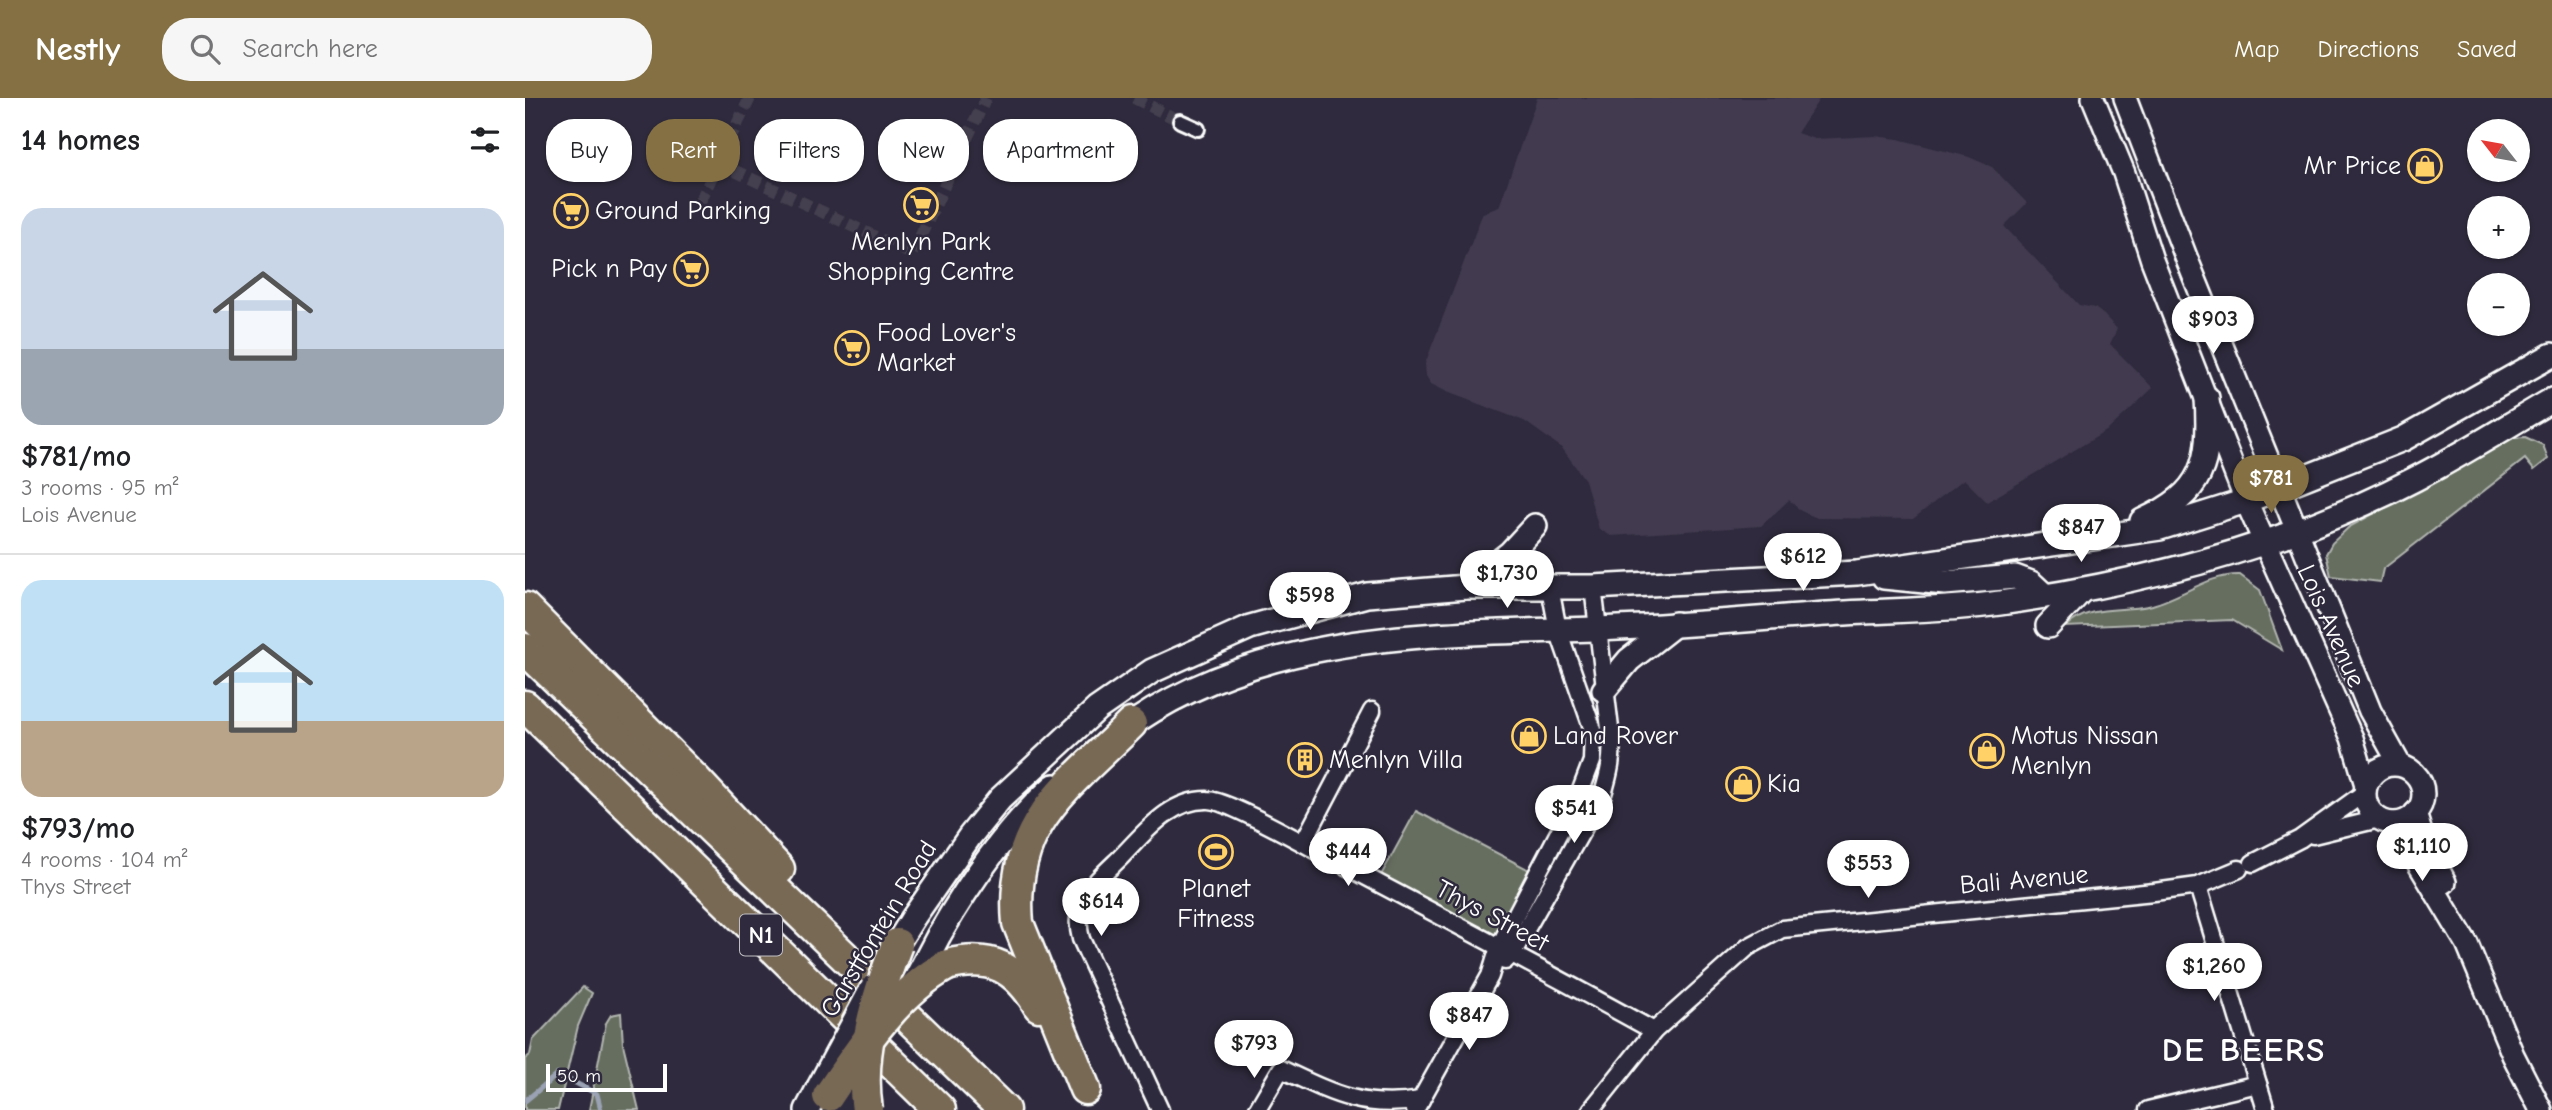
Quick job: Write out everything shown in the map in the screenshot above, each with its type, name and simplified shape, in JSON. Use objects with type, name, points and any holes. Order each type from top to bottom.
[{"type":"highway","points":[[525,608],[752,838],[795,887],[846,959]]},
{"type":"highway","name":"N1","points":[[525,649],[1004,1110]]},
{"type":"highway","name":"N1","points":[[525,706],[940,1110]]},
{"type":"highway","points":[[525,722],[582,761]]},
{"type":"highway","points":[[1091,1100],[1018,923],[1015,895],[1023,851],[1045,812],[1131,724]]},
{"type":"highway","points":[[866,1110],[864,1073],[868,1041],[897,944]]},
{"type":"highway","points":[[823,1103],[868,1041],[908,995],[947,965],[968,960],[983,960],[1017,976],[1037,1003],[1091,1100]]},
{"type":"main road","name":"Garstfontein Road","points":[[823,1103],[897,944],[970,835],[1000,799],[1097,709],[1152,671],[1216,640],[1324,605],[1367,595],[1465,587],[1593,587],[1857,573],[2160,528],[2246,501],[2403,439],[2552,355]]},
{"type":"main road","points":[[2104,538],[2163,512],[2181,500],[2196,483],[2208,452],[2207,398]]},
{"type":"main road","name":"Garstfontein Road","points":[[823,1103],[864,1073],[939,935],[988,856],[1030,808],[1131,724],[1193,690],[1276,658],[1389,638],[1599,629],[1977,606],[2081,591],[2189,565],[2298,531],[2414,480],[2552,400]]},
{"type":"main road","points":[[1465,587],[1510,554],[1535,526]]},
{"type":"main road","points":[[1857,573],[1929,583],[2015,577],[2031,583],[2045,596]]},
{"type":"main road","points":[[2048,626],[2081,591]]},
{"type":"main road","points":[[1604,690],[1633,656],[1675,624]]},
{"type":"street","name":"Lois Avenue","points":[[2093,98],[2124,173],[2152,260],[2246,501],[2356,748],[2365,789]]},
{"type":"street","name":"Lois Avenue","points":[[2125,98],[2186,257],[2370,711],[2400,765]]},
{"type":"street","points":[[1180,121],[1198,129]]},
{"type":"street","points":[[1257,1110],[1281,1069],[1347,1099],[1393,1105],[1418,1105],[1490,976],[1603,794],[1613,758],[1593,587]]},
{"type":"street","points":[[1506,951],[1592,761],[1593,730],[1558,630],[1550,588]]},
{"type":"street","points":[[1303,843],[1372,711]]},
{"type":"street","points":[[2386,821],[2401,822],[2416,813],[2423,797],[2422,788],[2414,772],[2400,765],[2383,766],[2369,777],[2365,789],[2368,808],[2386,821],[2461,916],[2467,944],[2513,1055],[2541,1110]]},
{"type":"street","name":"Bali Avenue","points":[[1591,1110],[1654,1031],[1761,937],[1782,929],[2198,886],[2300,839],[2365,789]]},
{"type":"street","name":"Thys Street","points":[[1160,1110],[1081,939],[1077,916],[1091,886],[1162,816],[1188,802],[1211,800],[1303,843],[1654,1031]]},
{"type":"street","points":[[2416,813],[2440,887]]},
{"type":"street","name":"Bali Avenue","points":[[2300,839],[2386,821]]},
{"type":"street","points":[[2198,886],[2266,1110]]},
{"type":"street","points":[[2513,1055],[2527,1110]]},
{"type":"street","points":[[2148,1110],[2258,1084]]},
{"type":"shaded area","points":[[1537,98],[1820,98],[1797,133],[1815,139],[1875,136],[1898,139],[1969,157],[1992,167],[2027,203],[2004,226],[2079,305],[2095,308],[2117,329],[2110,344],[2153,388],[2108,430],[1987,502],[1964,479],[1913,519],[1817,518],[1801,511],[1789,500],[1761,526],[1611,536],[1599,529],[1585,480],[1562,448],[1524,421],[1447,392],[1431,384],[1426,376],[1425,364],[1480,220],[1483,213],[1499,207]]},
{"type":"green space","points":[[2525,437],[2543,445],[2548,459],[2534,470],[2525,459],[2383,569],[2380,582],[2331,576],[2326,554],[2332,543],[2349,527],[2513,438]]},
{"type":"green space","points":[[2240,575],[2260,590],[2282,650],[2232,620],[2066,627],[2095,612],[2160,603],[2217,578]]},
{"type":"green space","points":[[1416,811],[1539,875],[1496,939],[1380,877]]},
{"type":"green space","points":[[583,987],[592,993],[578,1026],[558,1110],[525,1110],[525,1059],[530,1055],[533,1040]]},
{"type":"green space","points":[[621,1013],[623,1044],[639,1110],[589,1110],[606,1023],[611,1015]]},
{"type":"waterway","points":[[525,1101],[558,1074],[597,1094],[601,1110]]},
{"type":"tunnel","points":[[750,98],[718,163],[912,254],[986,98]]},
{"type":"tunnel","points":[[1134,98],[1180,121]]},
{"type":"tunnel","points":[[700,202],[709,182]]},
{"type":"place","name":"Mr Price","points":[[2425,166]]},
{"type":"place","name":"Menlyn Park Shopping Centre","points":[[921,205]]},
{"type":"place","name":"Ground Parking","points":[[571,211]]},
{"type":"place","name":"Pick n Pay","points":[[691,269]]},
{"type":"place","name":"Food Lover's Market","points":[[852,348]]},
{"type":"place","name":"Land Rover","points":[[1529,736]]},
{"type":"place","name":"Motus Nissan Menlyn","points":[[1987,751]]},
{"type":"place","name":"Menlyn Villa","points":[[1305,760]]},
{"type":"place","name":"Kia","points":[[1743,784]]},
{"type":"place","name":"Planet Fitness","points":[[1216,852]]},
{"type":"district","name":"DE BEERS","points":[[2244,1050]]}]
